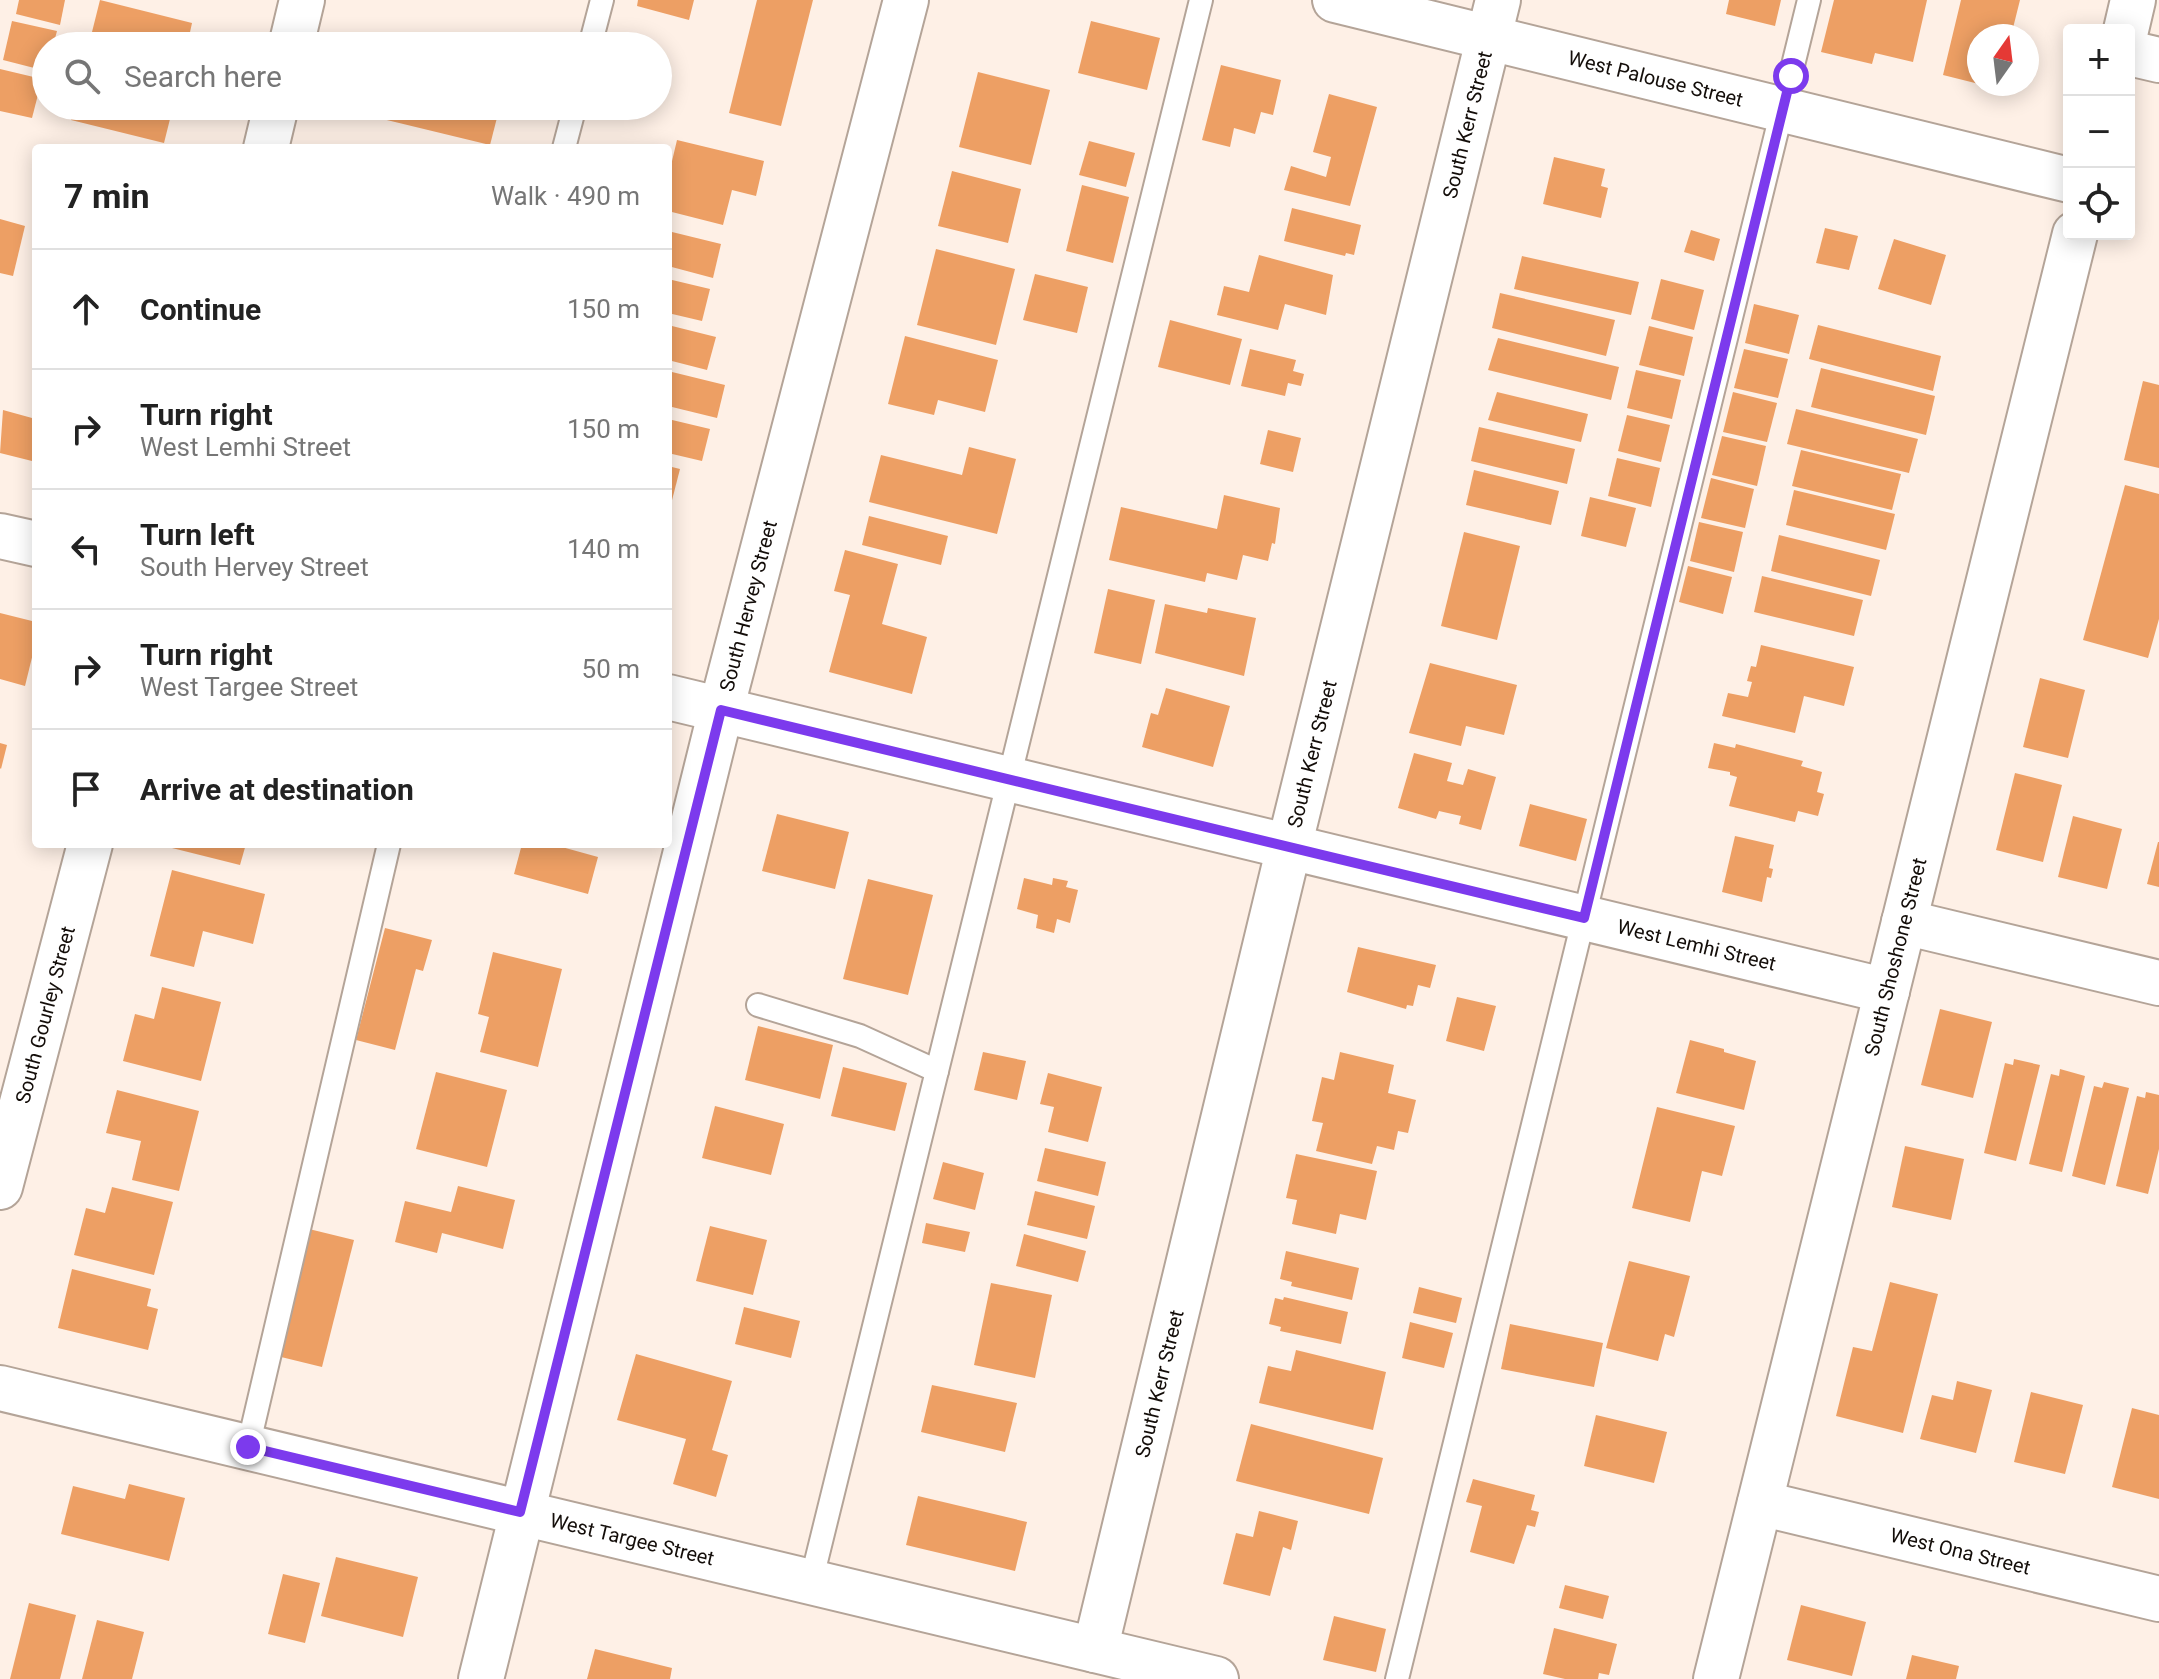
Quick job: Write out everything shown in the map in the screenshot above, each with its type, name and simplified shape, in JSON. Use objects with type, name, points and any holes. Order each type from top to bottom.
[{"type":"street","points":[[294,32],[302,0]]},
{"type":"street","name":"South Hervey Street","points":[[481,1679],[721,710],[906,0]]},
{"type":"street","name":"West Palouse Street","points":[[1335,0],[1493,19],[1783,110],[2063,179]]},
{"type":"street","points":[[2127,24],[2133,0]]},
{"type":"street","name":"South Kerr Street","points":[[1095,1650],[1493,19]]},
{"type":"street","points":[[2135,54],[2159,60]]},
{"type":"street","points":[[267,144],[273,120]]},
{"type":"street","name":"South Shoshone Street","points":[[1716,1679],[2074,240]]},
{"type":"street","points":[[0,536],[32,543]]},
{"type":"street","name":"West Lemhi Street","points":[[672,698],[1887,991]]},
{"type":"street","name":"South Gourley Street","points":[[0,1187],[89,848]]},
{"type":"street","points":[[1904,922],[2159,983]]},
{"type":"street","name":"West Targee Street","points":[[0,1388],[1216,1679]]},
{"type":"street","name":"West Ona Street","points":[[1760,1503],[2159,1599]]},
{"type":"lane","points":[[594,32],[602,0]]},
{"type":"lane","points":[[811,1582],[1201,0]]},
{"type":"lane","points":[[1397,1679],[1809,0]]},
{"type":"lane","points":[[565,144],[571,120]]},
{"type":"lane","points":[[248,1447],[388,848]]},
{"type":"lane","points":[[758,1005],[860,1036],[937,1071]]},
{"type":"building","points":[[19,0],[65,0],[60,25],[16,14]]},
{"type":"building","points":[[100,0],[192,23],[190,32],[92,32]]},
{"type":"building","points":[[638,0],[694,0],[689,20],[637,6]]},
{"type":"building","points":[[757,0],[813,0],[781,126],[729,113]]},
{"type":"building","points":[[1729,0],[1781,0],[1775,26],[1726,14]]},
{"type":"building","points":[[1834,0],[1927,0],[1913,62],[1875,53],[1872,64],[1821,52]]},
{"type":"building","points":[[1961,0],[2020,0],[2014,24],[1967,24],[1967,81],[1943,75]]},
{"type":"building","points":[[12,21],[57,31],[32,32],[32,67],[3,60]]},
{"type":"building","points":[[1091,21],[1160,38],[1147,90],[1078,73]]},
{"type":"building","points":[[1221,65],[1281,80],[1273,115],[1261,112],[1255,134],[1234,128],[1230,147],[1202,140]]},
{"type":"building","points":[[0,69],[32,77],[32,118],[0,111]]},
{"type":"building","points":[[978,72],[1050,90],[1031,165],[959,147]]},
{"type":"building","points":[[1329,94],[1377,107],[1350,206],[1284,190],[1291,166],[1326,177],[1331,157],[1313,152]]},
{"type":"building","points":[[71,120],[170,120],[164,143]]},
{"type":"building","points":[[387,120],[496,120],[490,144]]},
{"type":"building","points":[[677,140],[764,161],[756,196],[732,190],[723,225],[672,212],[672,161]]},
{"type":"building","points":[[1089,141],[1135,153],[1126,187],[1079,175]]},
{"type":"building","points":[[1554,157],[1605,169],[1601,186],[1608,188],[1601,218],[1543,204]]},
{"type":"building","points":[[952,171],[1021,189],[1008,243],[938,226]]},
{"type":"building","points":[[1082,185],[1129,197],[1113,263],[1066,251]]},
{"type":"building","points":[[1292,208],[1361,225],[1354,255],[1346,253],[1345,256],[1284,241]]},
{"type":"building","points":[[0,219],[25,226],[13,276],[0,273]]},
{"type":"building","points":[[1825,228],[1858,236],[1849,270],[1816,263]]},
{"type":"building","points":[[1691,230],[1720,239],[1714,261],[1684,252]]},
{"type":"building","points":[[672,232],[721,244],[713,278],[672,267]]},
{"type":"building","points":[[1894,239],[1946,255],[1931,305],[1878,289]]},
{"type":"building","points":[[936,249],[1015,269],[996,345],[917,325]]},
{"type":"building","points":[[1259,255],[1333,275],[1326,315],[1285,304],[1278,330],[1217,315],[1224,286],[1249,292]]},
{"type":"building","points":[[1522,256],[1639,282],[1631,315],[1514,289]]},
{"type":"building","points":[[1035,274],[1088,287],[1077,333],[1023,320]]},
{"type":"building","points":[[1661,279],[1704,290],[1694,330],[1651,319]]},
{"type":"building","points":[[672,280],[710,289],[702,321],[672,314]]},
{"type":"building","points":[[1500,293],[1615,320],[1606,356],[1492,328]]},
{"type":"building","points":[[1754,304],[1799,315],[1789,354],[1745,343]]},
{"type":"building","points":[[1170,320],[1242,339],[1230,385],[1158,367]]},
{"type":"building","points":[[1818,325],[1941,356],[1933,391],[1809,359]]},
{"type":"building","points":[[672,326],[716,337],[707,370],[672,361]]},
{"type":"building","points":[[1649,326],[1693,337],[1684,376],[1639,365]]},
{"type":"building","points":[[905,336],[998,360],[985,412],[938,400],[934,415],[888,404]]},
{"type":"building","points":[[1498,338],[1619,367],[1611,400],[1488,370]]},
{"type":"building","points":[[1250,349],[1296,360],[1293,371],[1304,374],[1301,386],[1288,383],[1285,396],[1241,386]]},
{"type":"building","points":[[1744,349],[1788,359],[1778,398],[1734,388]]},
{"type":"building","points":[[1821,368],[1935,396],[1926,435],[1811,407]]},
{"type":"building","points":[[1636,370],[1681,380],[1672,419],[1627,408]]},
{"type":"building","points":[[672,372],[725,385],[717,418],[672,407]]},
{"type":"building","points":[[2143,381],[2159,385],[2159,468],[2124,460]]},
{"type":"building","points":[[1497,392],[1588,414],[1581,442],[1488,420]]},
{"type":"building","points":[[1733,392],[1777,403],[1767,442],[1723,432]]},
{"type":"building","points":[[1796,409],[1918,439],[1909,473],[1787,444]]},
{"type":"building","points":[[3,410],[32,418],[32,461],[0,453]]},
{"type":"building","points":[[1627,415],[1670,425],[1661,462],[1618,451]]},
{"type":"building","points":[[672,420],[710,429],[702,461],[672,454]]},
{"type":"building","points":[[1479,427],[1575,449],[1567,484],[1471,461]]},
{"type":"building","points":[[1268,430],[1301,438],[1293,472],[1260,464]]},
{"type":"building","points":[[1722,436],[1766,446],[1757,486],[1712,475]]},
{"type":"building","points":[[969,447],[1016,459],[997,534],[869,502],[881,455],[962,475]]},
{"type":"building","points":[[1801,450],[1901,474],[1892,510],[1792,486]]},
{"type":"building","points":[[1617,458],[1660,468],[1651,507],[1608,496]]},
{"type":"building","points":[[672,467],[680,469],[672,500]]},
{"type":"building","points":[[1474,470],[1559,491],[1551,525],[1466,505]]},
{"type":"building","points":[[1711,478],[1754,489],[1745,528],[1701,518]]},
{"type":"building","points":[[2125,485],[2159,494],[2159,619],[2148,658],[2083,640]]},
{"type":"building","points":[[1794,490],[1895,514],[1886,550],[1786,525]]},
{"type":"building","points":[[1224,495],[1280,508],[1275,544],[1272,543],[1268,561],[1243,555],[1237,580],[1207,573],[1205,582],[1109,560],[1121,507],[1217,529]]},
{"type":"building","points":[[1590,497],[1636,508],[1626,547],[1581,536]]},
{"type":"building","points":[[869,516],[948,536],[941,565],[862,545]]},
{"type":"building","points":[[1699,522],[1743,532],[1734,572],[1690,561]]},
{"type":"building","points":[[1464,532],[1520,546],[1497,640],[1441,626]]},
{"type":"building","points":[[1779,535],[1880,560],[1871,596],[1771,571]]},
{"type":"building","points":[[845,550],[898,564],[882,624],[927,637],[912,694],[829,672],[850,595],[834,591]]},
{"type":"building","points":[[1688,566],[1732,577],[1723,614],[1679,602]]},
{"type":"building","points":[[1762,576],[1863,600],[1854,636],[1754,612]]},
{"type":"building","points":[[1108,589],[1155,600],[1141,664],[1094,653]]},
{"type":"building","points":[[1165,604],[1207,613],[1208,608],[1256,618],[1244,676],[1155,653]]},
{"type":"building","points":[[0,613],[32,621],[32,657],[25,686],[0,679]]},
{"type":"building","points":[[1761,645],[1854,667],[1844,706],[1804,696],[1795,733],[1722,716],[1728,693],[1748,697],[1752,682],[1747,681],[1751,666],[1756,667]]},
{"type":"building","points":[[1430,663],[1517,685],[1504,735],[1466,726],[1461,746],[1409,733]]},
{"type":"building","points":[[2040,678],[2085,690],[2068,758],[2023,747]]},
{"type":"building","points":[[1166,688],[1230,706],[1213,767],[1142,747],[1151,713],[1158,715]]},
{"type":"building","points":[[0,743],[7,745],[1,769],[0,768]]},
{"type":"building","points":[[1714,743],[1735,748],[1736,744],[1803,761],[1801,766],[1822,772],[1817,792],[1824,794],[1818,816],[1798,811],[1795,822],[1729,806],[1737,777],[1730,775],[1730,772],[1708,768]]},
{"type":"building","points":[[1414,753],[1452,763],[1447,781],[1463,785],[1468,769],[1496,777],[1481,830],[1459,824],[1461,816],[1439,811],[1436,819],[1398,808]]},
{"type":"building","points":[[2015,773],[2062,785],[2043,862],[1996,850]]},
{"type":"building","points":[[1530,804],[1587,819],[1576,861],[1519,846]]},
{"type":"building","points":[[777,814],[849,832],[835,889],[762,871]]},
{"type":"building","points":[[2073,816],[2122,829],[2107,889],[2058,877]]},
{"type":"building","points":[[1735,836],[1774,845],[1769,868],[1773,869],[1771,878],[1767,877],[1762,902],[1722,892]]},
{"type":"building","points":[[2159,842],[2159,887],[2147,884]]},
{"type":"building","points":[[172,848],[245,848],[240,865]]},
{"type":"building","points":[[521,848],[565,848],[598,857],[588,894],[514,874]]},
{"type":"building","points":[[172,870],[265,894],[253,944],[203,931],[194,967],[150,956]]},
{"type":"building","points":[[1024,878],[1052,885],[1053,878],[1068,881],[1066,887],[1078,890],[1070,923],[1057,919],[1054,933],[1036,928],[1038,915],[1017,909]]},
{"type":"building","points":[[868,879],[933,895],[908,995],[843,979]]},
{"type":"building","points":[[385,928],[432,940],[423,971],[416,969],[395,1050],[356,1040]]},
{"type":"building","points":[[1358,947],[1436,965],[1430,988],[1418,985],[1413,1006],[1407,1005],[1406,1009],[1347,992]]},
{"type":"building","points":[[493,952],[562,969],[538,1067],[480,1052],[489,1017],[478,1014]]},
{"type":"building","points":[[162,987],[221,1002],[201,1081],[123,1061],[135,1014],[154,1019]]},
{"type":"building","points":[[1457,997],[1496,1006],[1484,1051],[1446,1041]]},
{"type":"building","points":[[1940,1009],[1992,1022],[1973,1098],[1921,1085]]},
{"type":"building","points":[[758,1026],[833,1045],[820,1099],[745,1080]]},
{"type":"building","points":[[1690,1040],[1756,1061],[1744,1110],[1676,1093]]},
{"type":"building","points":[[983,1052],[1026,1061],[1017,1100],[974,1090]]},
{"type":"building","points":[[1340,1052],[1394,1065],[1388,1093],[1416,1100],[1408,1133],[1398,1131],[1394,1150],[1377,1146],[1372,1164],[1316,1151],[1323,1123],[1312,1121],[1322,1077],[1334,1080]]},
{"type":"building","points":[[2014,1059],[2040,1065],[2016,1161],[1984,1153],[2005,1063],[2013,1065]]},
{"type":"building","points":[[843,1067],[907,1083],[895,1131],[831,1116]]},
{"type":"building","points":[[2060,1069],[2085,1076],[2062,1172],[2029,1164],[2051,1074],[2059,1076]]},
{"type":"building","points":[[436,1072],[507,1090],[487,1167],[416,1149]]},
{"type":"building","points":[[1048,1073],[1102,1087],[1088,1142],[1048,1132],[1054,1107],[1040,1104]]},
{"type":"building","points":[[2104,1082],[2129,1088],[2105,1185],[2072,1176],[2094,1086],[2102,1088]]},
{"type":"building","points":[[117,1090],[199,1111],[179,1191],[132,1180],[141,1141],[106,1133]]},
{"type":"building","points":[[2146,1092],[2159,1095],[2159,1149],[2148,1194],[2116,1186],[2137,1096],[2145,1098]]},
{"type":"building","points":[[715,1106],[784,1124],[771,1175],[702,1158]]},
{"type":"building","points":[[1657,1107],[1735,1126],[1722,1176],[1702,1171],[1690,1222],[1632,1208]]},
{"type":"building","points":[[1905,1146],[1964,1159],[1951,1220],[1892,1207]]},
{"type":"building","points":[[1045,1148],[1106,1162],[1098,1196],[1037,1181]]},
{"type":"building","points":[[1296,1154],[1377,1171],[1366,1220],[1340,1214],[1336,1234],[1292,1224],[1297,1200],[1286,1198]]},
{"type":"building","points":[[943,1162],[984,1173],[975,1210],[933,1199]]},
{"type":"building","points":[[458,1186],[515,1200],[503,1249],[442,1233],[437,1253],[395,1242],[405,1201],[451,1212]]},
{"type":"building","points":[[112,1187],[173,1202],[154,1275],[74,1255],[86,1208],[105,1213]]},
{"type":"building","points":[[1035,1191],[1095,1206],[1087,1239],[1027,1225]]},
{"type":"building","points":[[926,1223],[970,1232],[965,1252],[922,1243]]},
{"type":"building","points":[[710,1226],[767,1240],[753,1295],[696,1281]]},
{"type":"building","points":[[309,1229],[354,1240],[322,1367],[277,1356]]},
{"type":"building","points":[[1024,1234],[1086,1251],[1078,1282],[1016,1266]]},
{"type":"building","points":[[1286,1251],[1359,1268],[1352,1300],[1291,1286],[1292,1282],[1280,1279]]},
{"type":"building","points":[[1629,1261],[1690,1276],[1674,1337],[1665,1334],[1658,1361],[1606,1348]]},
{"type":"building","points":[[72,1269],[151,1289],[147,1306],[158,1309],[148,1350],[58,1328]]},
{"type":"building","points":[[1890,1282],[1938,1294],[1903,1433],[1836,1416],[1853,1347],[1872,1351]]},
{"type":"building","points":[[991,1283],[1052,1295],[1035,1378],[974,1365]]},
{"type":"building","points":[[1419,1287],[1462,1298],[1456,1323],[1413,1313]]},
{"type":"building","points":[[1284,1297],[1348,1312],[1341,1344],[1280,1331],[1281,1327],[1269,1324],[1275,1298],[1283,1300]]},
{"type":"building","points":[[744,1307],[800,1321],[791,1358],[735,1344]]},
{"type":"building","points":[[1410,1322],[1453,1333],[1444,1368],[1402,1358]]},
{"type":"building","points":[[1510,1324],[1603,1343],[1594,1387],[1501,1369]]},
{"type":"building","points":[[1296,1350],[1386,1372],[1373,1430],[1259,1403],[1268,1366],[1291,1371]]},
{"type":"building","points":[[636,1354],[732,1381],[712,1450],[728,1455],[716,1497],[673,1484],[686,1439],[617,1420]]},
{"type":"building","points":[[1957,1381],[1992,1390],[1976,1453],[1920,1439],[1932,1395],[1953,1400]]},
{"type":"building","points":[[932,1385],[1017,1403],[1005,1452],[921,1432]]},
{"type":"building","points":[[2031,1392],[2083,1405],[2065,1474],[2014,1462]]},
{"type":"building","points":[[2132,1408],[2159,1415],[2159,1499],[2112,1487]]},
{"type":"building","points":[[1596,1415],[1667,1432],[1654,1483],[1584,1466]]},
{"type":"building","points":[[1251,1424],[1383,1458],[1369,1514],[1236,1481]]},
{"type":"building","points":[[1473,1479],[1535,1495],[1531,1510],[1539,1512],[1535,1527],[1527,1525],[1514,1564],[1470,1552],[1482,1506],[1466,1502]]},
{"type":"building","points":[[129,1484],[185,1498],[169,1561],[61,1534],[73,1486],[125,1499]]},
{"type":"building","points":[[918,1496],[1027,1522],[1015,1571],[906,1545]]},
{"type":"building","points":[[1259,1511],[1298,1521],[1291,1550],[1283,1547],[1270,1596],[1223,1584],[1236,1533],[1253,1537]]},
{"type":"building","points":[[336,1557],[418,1577],[403,1637],[321,1616]]},
{"type":"building","points":[[283,1574],[320,1583],[305,1643],[268,1634]]},
{"type":"building","points":[[1565,1585],[1609,1596],[1603,1619],[1559,1608]]},
{"type":"building","points":[[29,1603],[76,1615],[60,1679],[10,1679]]},
{"type":"building","points":[[1801,1605],[1866,1622],[1852,1676],[1787,1660]]},
{"type":"building","points":[[1334,1616],[1386,1629],[1376,1672],[1323,1660]]},
{"type":"building","points":[[97,1620],[144,1632],[132,1679],[82,1679]]},
{"type":"building","points":[[1554,1628],[1617,1644],[1609,1675],[1599,1673],[1598,1679],[1565,1679],[1543,1674]]},
{"type":"building","points":[[595,1649],[672,1668],[670,1679],[587,1679]]},
{"type":"building","points":[[1912,1655],[1959,1666],[1956,1679],[1906,1679]]},
{"type":"route","points":[[248,1447],[520,1512],[721,710],[1584,918],[1791,76]]}]
